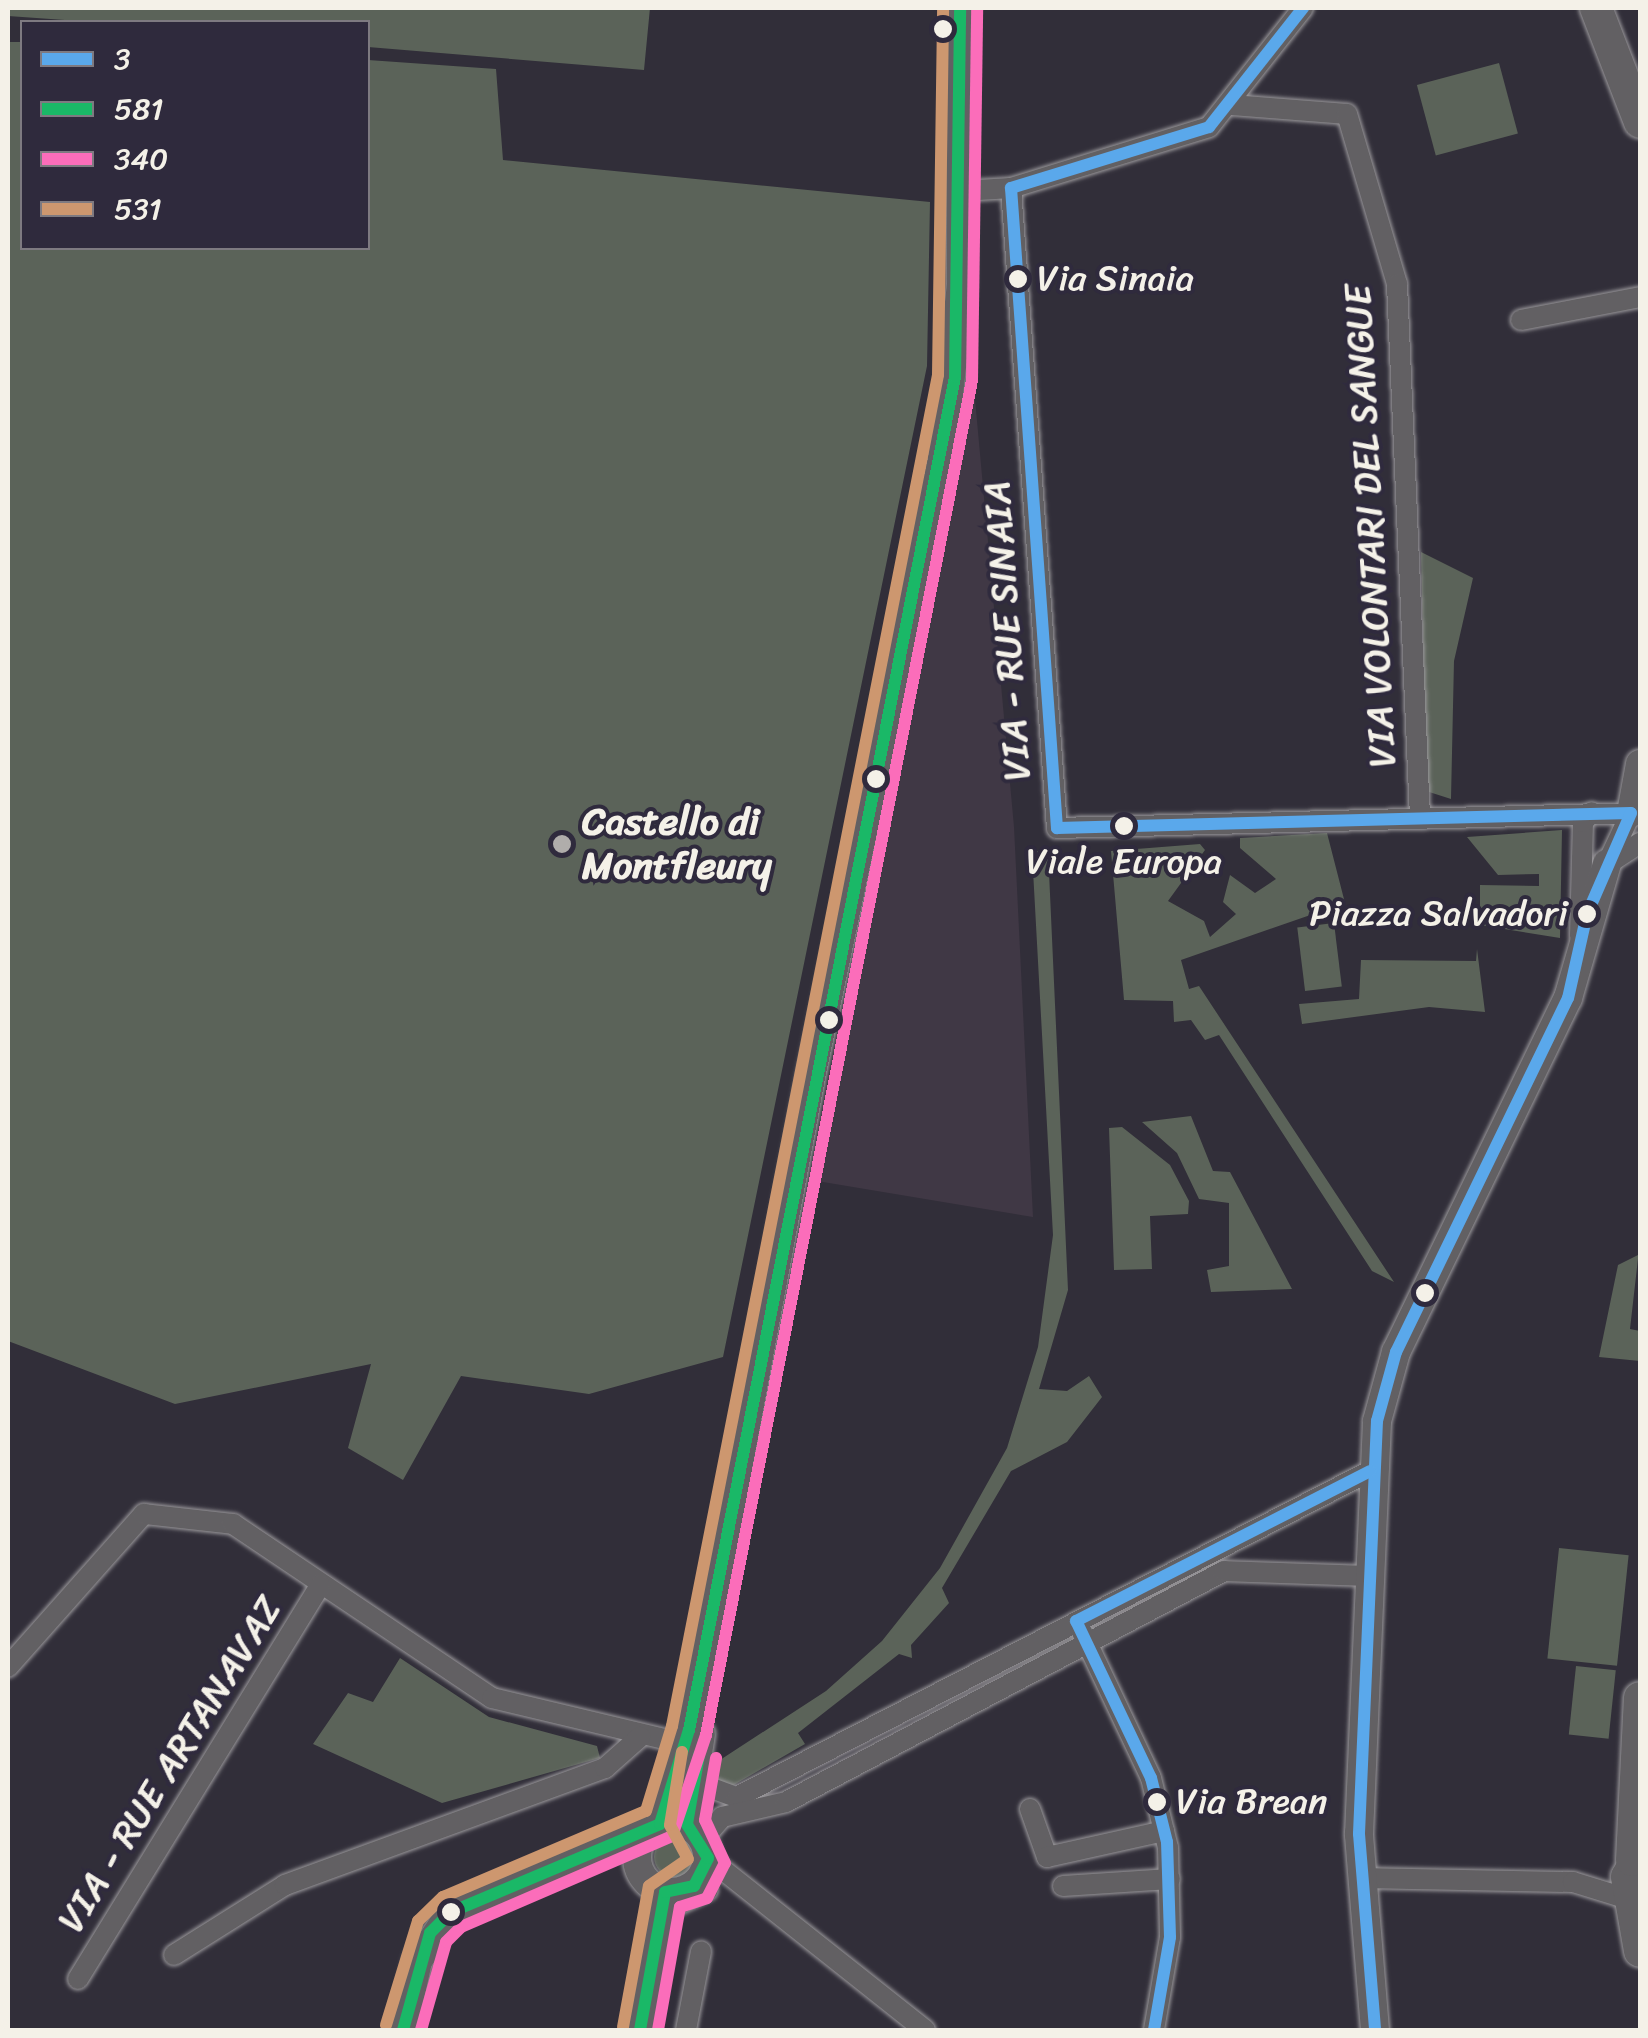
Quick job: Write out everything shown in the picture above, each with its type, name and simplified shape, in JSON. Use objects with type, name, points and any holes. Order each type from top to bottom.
[{"type":"main road","points":[[1596,8],[1640,122]]},
{"type":"main road","points":[[1640,1727],[1631,1900],[1640,1951]]},
{"type":"street","points":[[649,1974],[684,1892],[685,1745],[704,1637],[942,459],[955,377],[962,191],[960,8]]},
{"type":"street","points":[[962,191],[1011,188],[1209,126],[1232,105],[1303,8]]},
{"type":"street","name":"VIA VOLONTARI DEL SANGUE","points":[[1232,105],[1346,114],[1396,284],[1420,817]]},
{"type":"street","name":"VIA - RUE SINAIA","points":[[1011,188],[1058,828],[1420,817]]},
{"type":"street","points":[[1521,320],[1640,298]]},
{"type":"street","points":[[1376,2030],[1361,1878],[1370,1470],[1396,1352],[1553,1033],[1607,864],[1636,813],[1640,764]]},
{"type":"street","points":[[1420,817],[1558,812],[1588,822],[1636,813]]},
{"type":"street","points":[[1588,822],[1607,864]]},
{"type":"street","points":[[1580,942],[1588,822]]},
{"type":"street","points":[[1607,864],[1640,843]]},
{"type":"street","points":[[760,1904],[684,1892],[640,1873],[637,1857],[737,1797],[1370,1470]]},
{"type":"street","points":[[8,1668],[144,1514],[233,1524],[492,1698],[685,1745]]},
{"type":"street","points":[[403,2030],[418,1961],[451,1912],[722,1817],[786,1802],[1224,1571],[1366,1576]]},
{"type":"street","name":"VIA - RUE ARTANAVAZ","points":[[78,1979],[320,1586]]},
{"type":"street","points":[[1076,1621],[1151,1778],[1164,1831],[1170,1879],[1154,2030]]},
{"type":"street","points":[[174,1955],[284,1884],[606,1768],[687,1705],[704,1637]]},
{"type":"street","points":[[684,1831],[697,1771],[704,1637]]},
{"type":"street","points":[[697,1771],[706,1786],[737,1797]]},
{"type":"street","points":[[1030,1809],[1047,1857],[1164,1831]]},
{"type":"street","points":[[684,1831],[760,1904],[841,1959],[925,2030]]},
{"type":"street","points":[[1574,1882],[1634,1859]]},
{"type":"street","points":[[1361,1878],[1574,1882],[1631,1900]]},
{"type":"street","points":[[1063,1886],[1170,1879]]},
{"type":"street","points":[[640,2030],[649,1974],[669,1910],[684,1892]]},
{"type":"street","points":[[686,2030],[700,1951]]},
{"type":"shaded area","points":[[8,8],[650,8],[644,70],[370,47],[370,20],[65,20],[8,16]]},
{"type":"shaded area","points":[[8,42],[20,42],[20,250],[370,250],[370,60],[496,69],[503,160],[930,202],[927,366],[723,1357],[589,1394],[461,1376],[403,1480],[348,1448],[371,1364],[175,1404],[8,1341]]},
{"type":"shaded area","points":[[1499,63],[1518,134],[1436,156],[1417,85]]},
{"type":"shaded area","points":[[974,388],[1014,827],[1033,1217],[811,1180]]},
{"type":"shaded area","points":[[1421,552],[1473,578],[1454,661],[1451,799],[1426,791]]},
{"type":"shaded area","points":[[1562,830],[1560,938],[1480,925],[1480,885],[1539,886],[1539,874],[1498,875],[1467,837]]},
{"type":"shaded area","points":[[1327,833],[1345,903],[1181,960],[1189,989],[1199,986],[1394,1282],[1372,1271],[1219,1035],[1205,1040],[1191,1020],[1174,1022],[1173,1001],[1124,1000],[1111,851],[1200,844],[1205,850],[1168,901],[1204,921],[1210,937],[1236,914],[1223,902],[1230,875],[1255,893],[1276,879],[1240,848],[1240,838]]},
{"type":"shaded area","points":[[1048,850],[1068,1290],[1039,1389],[1067,1391],[1089,1376],[1102,1397],[1067,1442],[1011,1471],[942,1588],[949,1603],[911,1645],[912,1658],[899,1654],[798,1733],[805,1744],[732,1786],[711,1781],[720,1760],[826,1691],[882,1641],[940,1568],[1007,1448],[1038,1347],[1053,1235],[1032,852]]},
{"type":"shaded area","points":[[1334,923],[1342,987],[1305,991],[1297,928]]},
{"type":"shaded area","points":[[1477,949],[1485,1012],[1429,1007],[1302,1024],[1299,1004],[1359,999],[1361,960],[1476,961]]},
{"type":"shaded area","points":[[1191,1116],[1213,1171],[1230,1172],[1292,1289],[1211,1292],[1207,1270],[1229,1266],[1229,1203],[1199,1199],[1177,1153],[1142,1122]]},
{"type":"shaded area","points":[[1122,1127],[1170,1165],[1189,1201],[1188,1214],[1150,1216],[1152,1269],[1114,1270],[1109,1128]]},
{"type":"shaded area","points":[[1640,1241],[1630,1329],[1640,1331],[1640,1361],[1599,1357],[1618,1265],[1638,1255]]},
{"type":"shaded area","points":[[1559,1548],[1629,1555],[1617,1666],[1547,1658]]},
{"type":"shaded area","points":[[400,1658],[489,1717],[597,1746],[600,1758],[442,1803],[313,1744],[348,1693],[373,1702]]},
{"type":"shaded area","points":[[1576,1666],[1616,1670],[1609,1739],[1569,1735]]},
{"type":"shaded area","points":[[674,1837],[688,1843],[694,1857],[688,1871],[674,1877],[660,1871],[654,1857],[660,1843]]},
{"type":"transit line","name":"531","points":[[386,2025],[418,1921],[443,1897],[646,1811],[672,1726],[938,375],[943,8]]},
{"type":"transit line","name":"581","points":[[403,2030],[430,1933],[451,1912],[660,1824],[689,1730],[955,377],[960,8]]},
{"type":"transit line","name":"340","points":[[421,2030],[446,1942],[461,1927],[672,1836],[706,1735],[972,380],[977,8]]},
{"type":"transit line","name":"3","points":[[1011,188],[1209,127],[1303,8]]},
{"type":"transit line","name":"3","points":[[1011,188],[1057,828]]},
{"type":"transit line","name":"3","points":[[1057,828],[1631,813],[1587,914],[1568,998],[1396,1352],[1377,1421],[1359,1834],[1375,2030]]},
{"type":"transit line","name":"3","points":[[1154,2030],[1170,1937],[1167,1842],[1151,1778],[1076,1621],[1370,1471]]},
{"type":"transit line","name":"531","points":[[623,2027],[649,1886],[688,1859],[670,1825],[682,1752]]},
{"type":"transit line","name":"581","points":[[640,2030],[665,1892],[694,1886],[708,1858],[687,1824],[699,1755]]},
{"type":"transit line","name":"340","points":[[658,2030],[680,1907],[707,1898],[725,1863],[705,1820],[716,1758]]},
{"type":"place","name":"Via Sinaia","points":[[1018,279]]},
{"type":"place","name":"Viale Europa","points":[[1124,826]]},
{"type":"place","name":"Castello di Montfleury","points":[[562,844]]},
{"type":"place","name":"Piazza Salvadori","points":[[1587,914]]},
{"type":"place","name":"Via Brean","points":[[1157,1802]]}]
